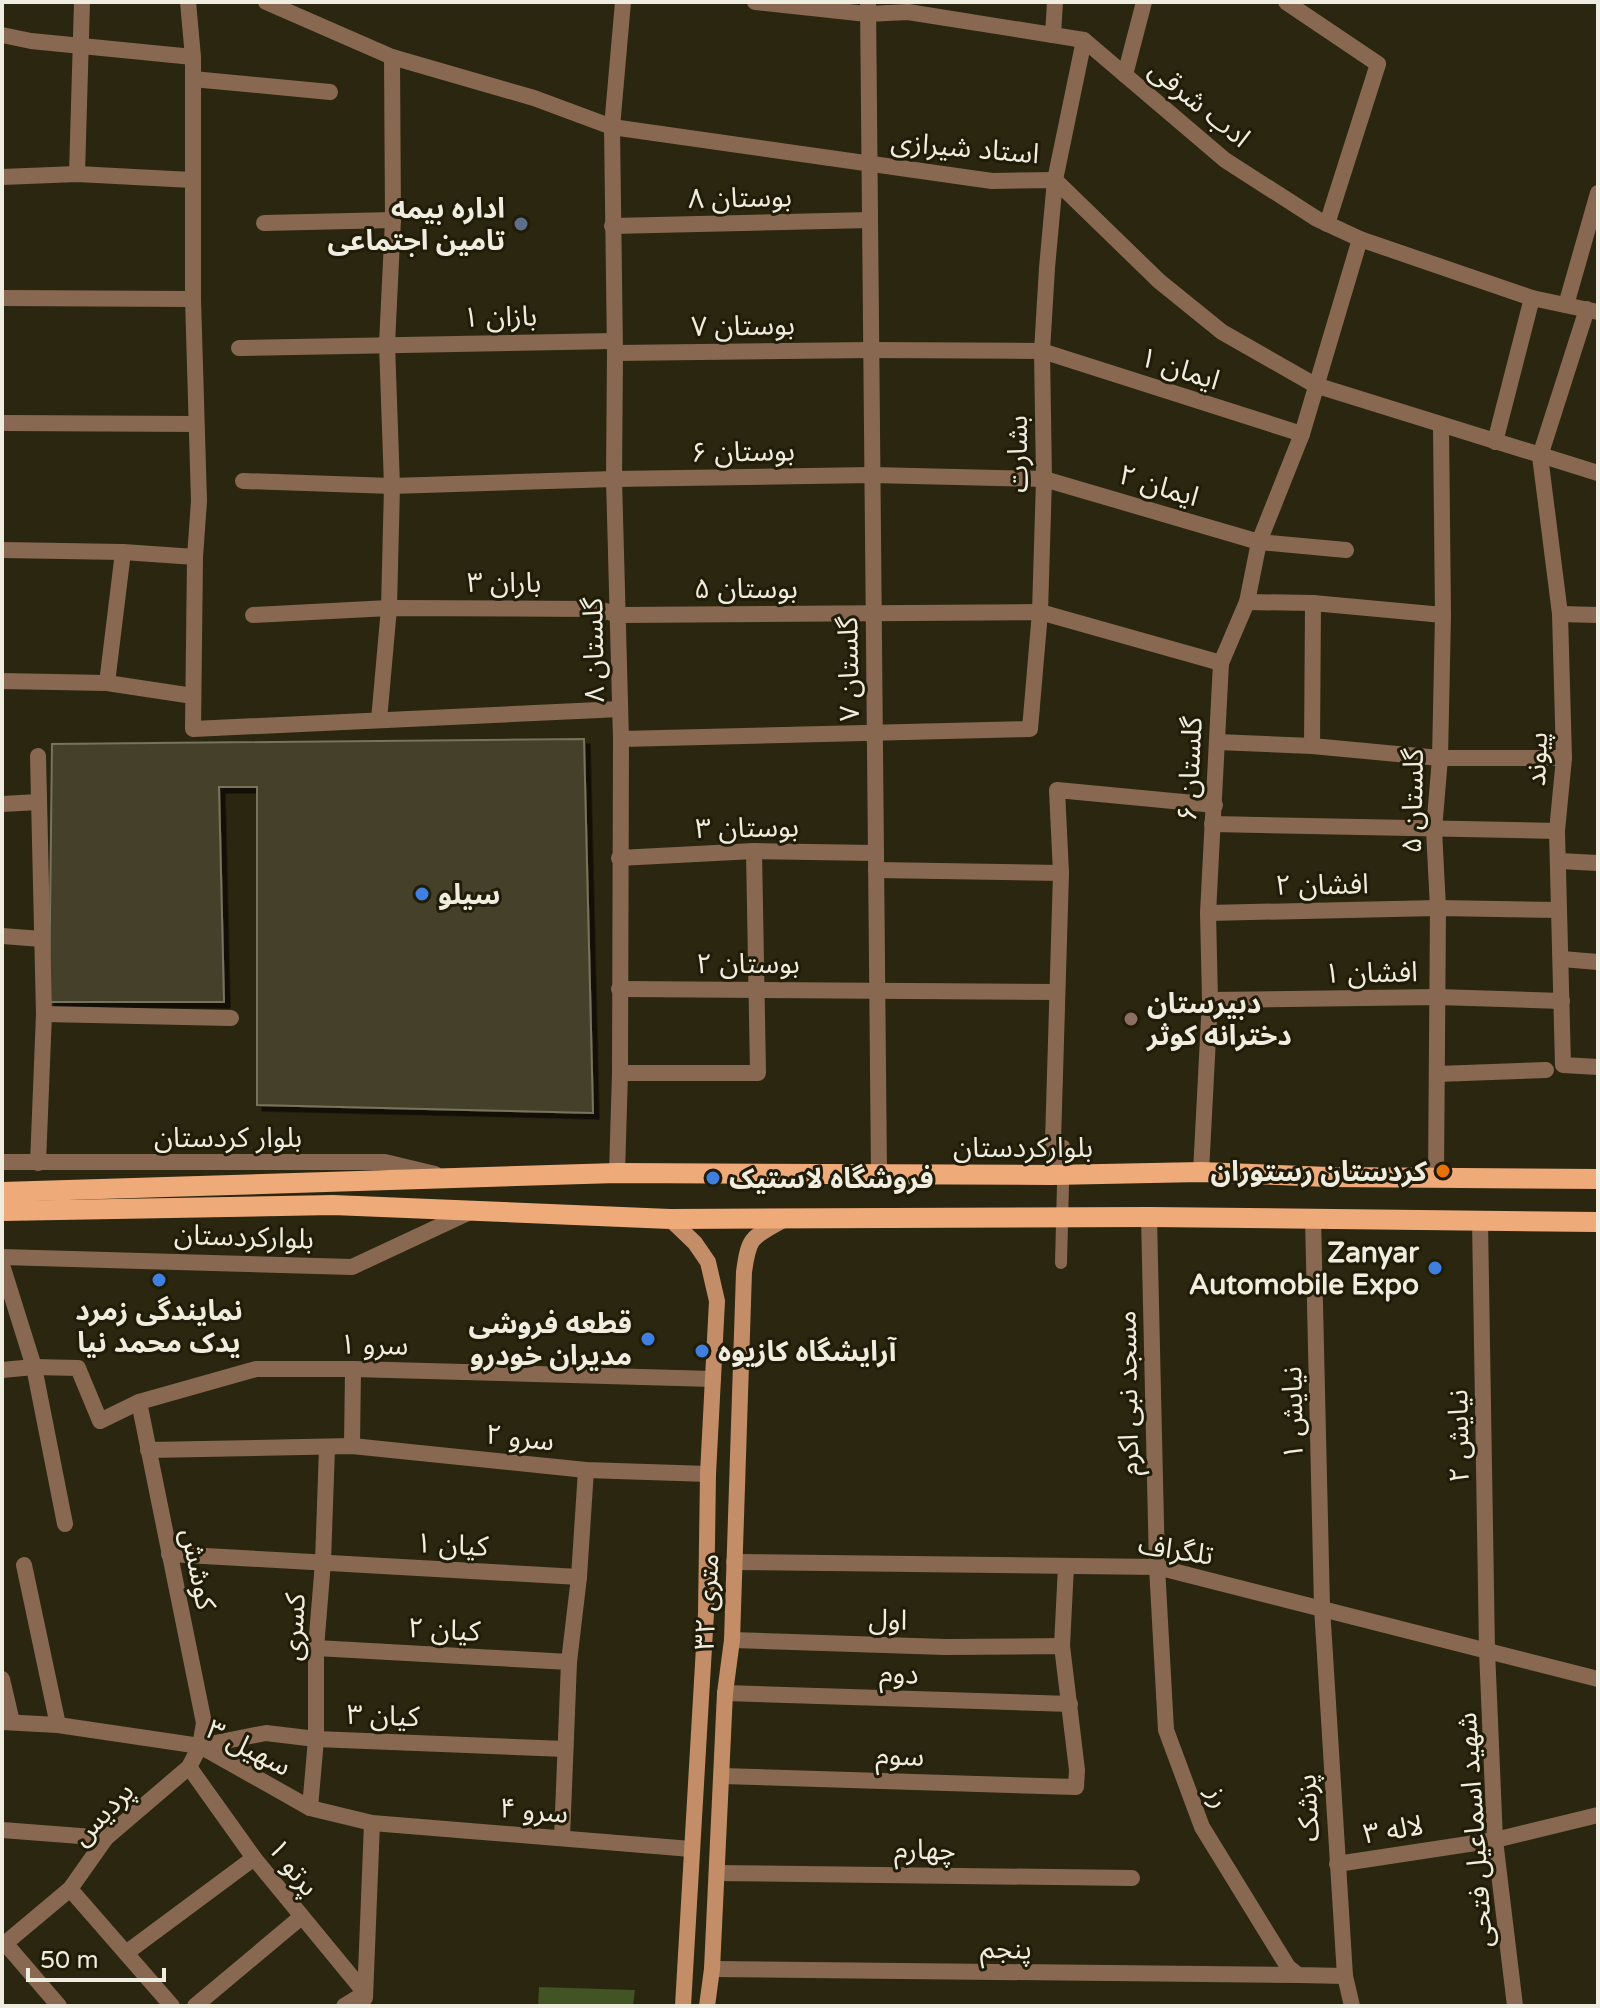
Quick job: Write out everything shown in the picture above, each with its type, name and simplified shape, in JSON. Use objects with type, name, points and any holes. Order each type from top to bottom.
[{"type":"main road","name":"بلوارکردستان","points":[[2,1192],[617,1173],[1057,1175],[1201,1172],[1329,1177],[1598,1179]]},
{"type":"main road","name":"بلوارکردستان","points":[[2,1211],[333,1205],[670,1219],[1149,1217],[1598,1222]]},
{"type":"main road","name":"۳۲ متری","points":[[670,1219],[695,1243],[708,1262],[717,1301],[708,1474],[706,1613],[683,2006]]},
{"type":"main road","name":"۳۲ متری","points":[[707,2006],[712,1969],[725,1693],[732,1640],[745,1259],[747,1246],[754,1237],[783,1220]]},
{"type":"street","points":[[77,174],[82,2]]},
{"type":"street","points":[[188,2],[193,57],[193,299],[199,501],[195,557],[193,729],[620,709]]},
{"type":"street","name":"استاد شیرازی","points":[[266,2],[392,57],[534,98],[612,127],[992,181],[1055,180],[1159,281],[1222,332],[1315,385],[1598,473]]},
{"type":"street","name":"گلستان ۸","points":[[617,1173],[621,739],[614,479],[612,127],[623,2]]},
{"type":"street","points":[[755,2],[908,7],[1084,40]]},
{"type":"street","points":[[1053,35],[1055,2]]},
{"type":"street","points":[[1125,75],[1144,2]]},
{"type":"street","points":[[1286,2],[1378,64],[1327,224]]},
{"type":"street","name":"گلستان ۷","points":[[867,8],[879,1175]]},
{"type":"street","points":[[2,35],[31,41],[193,57]]},
{"type":"street","name":"ادب شرقی","points":[[1084,40],[1225,160],[1327,224],[1360,239],[1532,298],[1592,310]]},
{"type":"street","name":"بشارت","points":[[875,732],[1030,729],[1040,612],[1044,479],[1042,351],[1055,180],[1084,40]]},
{"type":"street","points":[[379,720],[389,608],[392,486],[387,344],[393,220],[392,57]]},
{"type":"street","points":[[193,79],[330,92]]},
{"type":"street","points":[[2,177],[77,174],[192,180]]},
{"type":"street","points":[[1566,305],[1598,193]]},
{"type":"street","points":[[264,223],[393,220]]},
{"type":"street","name":"بوستان ۸","points":[[612,226],[870,220]]},
{"type":"street","name":"گلستان ۶","points":[[1201,1172],[1210,1000],[1208,913],[1221,663],[1247,602],[1259,542],[1302,434],[1360,239]]},
{"type":"street","points":[[2,298],[193,299]]},
{"type":"street","points":[[1495,442],[1532,298]]},
{"type":"street","points":[[1540,456],[1592,310]]},
{"type":"street","points":[[239,348],[387,344]]},
{"type":"street","name":"بازان ۱","points":[[387,344],[615,347]]},
{"type":"street","name":"بوستان ۷","points":[[615,347],[1042,351]]},
{"type":"street","name":"ایمان ۱","points":[[1042,351],[1302,434]]},
{"type":"street","points":[[2,423],[196,424]]},
{"type":"street","name":"گلستان ۵","points":[[1436,1177],[1438,908],[1434,830],[1440,758],[1443,615],[1441,426]]},
{"type":"street","name":"پیوند","points":[[1540,456],[1560,614],[1564,758],[1557,831],[1563,1065],[1598,1067]]},
{"type":"street","name":"بوستان ۶","points":[[392,486],[872,475],[1044,479]]},
{"type":"street","name":"ایمان ۲","points":[[1044,479],[1259,542],[1346,550]]},
{"type":"street","points":[[243,481],[392,486]]},
{"type":"street","points":[[2,550],[195,557]]},
{"type":"street","points":[[107,683],[123,552]]},
{"type":"street","points":[[1247,602],[1313,603],[1443,615]]},
{"type":"street","points":[[1312,746],[1313,603]]},
{"type":"street","points":[[253,615],[389,608]]},
{"type":"street","name":"باران ۳","points":[[389,608],[598,609],[619,615]]},
{"type":"street","name":"بوستان ۵","points":[[619,615],[1040,612],[1221,663]]},
{"type":"street","points":[[1560,614],[1598,615]]},
{"type":"street","points":[[2,681],[107,683],[193,696]]},
{"type":"street","points":[[621,739],[875,732]]},
{"type":"street","points":[[1217,742],[1312,746],[1440,758],[1564,758]]},
{"type":"street","points":[[38,756],[44,1014],[38,1163]]},
{"type":"street","points":[[1061,1263],[1056,992],[1061,873],[1057,790],[1215,805]]},
{"type":"street","points":[[2,804],[38,802]]},
{"type":"street","points":[[1212,824],[1557,831]]},
{"type":"street","points":[[620,1073],[758,1073],[754,851]]},
{"type":"street","name":"بوستان ۳","points":[[619,858],[754,851],[876,853]]},
{"type":"street","points":[[1559,861],[1598,863]]},
{"type":"street","points":[[876,870],[1061,873]]},
{"type":"street","name":"افشان ۲","points":[[1208,913],[1438,908],[1558,910]]},
{"type":"street","points":[[2,936],[42,939]]},
{"type":"street","points":[[1562,959],[1598,962]]},
{"type":"street","name":"بوستان ۲","points":[[619,989],[1056,992]]},
{"type":"street","name":"افشان ۱","points":[[1210,1000],[1437,997],[1562,1001]]},
{"type":"street","points":[[44,1014],[231,1018]]},
{"type":"street","points":[[1437,1074],[1546,1070]]},
{"type":"street","points":[[1057,1175],[1064,1146]]},
{"type":"street","name":"بلوار کردستان","points":[[2,1162],[385,1162],[452,1178]]},
{"type":"street","name":"بلوارکردستان","points":[[2,1257],[352,1267],[473,1210]]},
{"type":"street","name":"مسجد نبی اکرم","points":[[1149,1217],[1157,1567]]},
{"type":"street","name":"نیایش ۱","points":[[1313,1218],[1322,1607]]},
{"type":"street","name":"نیایش ۲","points":[[1480,1221],[1487,1650]]},
{"type":"street","points":[[2,1265],[34,1367],[65,1524]]},
{"type":"street","points":[[2,1370],[34,1367]]},
{"type":"street","name":"سرو ۱","points":[[34,1367],[78,1368],[100,1421],[139,1402],[256,1369],[713,1379]]},
{"type":"street","points":[[352,1446],[353,1369]]},
{"type":"street","name":"کوشش","points":[[139,1402],[204,1723],[200,1746]]},
{"type":"street","name":"سرو ۲","points":[[148,1450],[352,1446],[586,1470],[708,1474]]},
{"type":"street","name":"کسری","points":[[310,1808],[316,1739],[316,1648],[327,1448]]},
{"type":"street","points":[[562,1838],[569,1662],[579,1577],[586,1470]]},
{"type":"street","name":"کیان ۱","points":[[169,1554],[579,1577]]},
{"type":"street","name":"تلگراف","points":[[734,1562],[1157,1567],[1598,1679]]},
{"type":"street","points":[[24,1565],[58,1725]]},
{"type":"street","points":[[1066,1566],[1062,1646],[1070,1704]]},
{"type":"street","name":"رز","points":[[1157,1567],[1166,1730],[1202,1827],[1288,1967],[1298,1975]]},
{"type":"street","name":"پزشک","points":[[1322,1607],[1345,1976],[1352,2006]]},
{"type":"street","name":"اول","points":[[732,1640],[945,1647],[1062,1646]]},
{"type":"street","name":"کیان ۲","points":[[316,1648],[569,1662]]},
{"type":"street","name":"شهید اسماعیل فتحی","points":[[1487,1650],[1495,1840],[1515,2006]]},
{"type":"street","points":[[2,1679],[7,1722]]},
{"type":"street","name":"دوم","points":[[725,1693],[1070,1704]]},
{"type":"street","name":"سوم","points":[[722,1776],[1076,1787],[1070,1704]]},
{"type":"street","name":"سهیل ۳","points":[[7,1722],[58,1725],[200,1746],[310,1808],[372,1823]]},
{"type":"street","name":"کیان ۳","points":[[200,1746],[266,1733],[316,1739],[565,1749]]},
{"type":"street","name":"پردیس","points":[[3,1944],[70,1889],[106,1838],[189,1767],[200,1746]]},
{"type":"street","name":"پرتو ۱","points":[[189,1767],[254,1858],[365,2000]]},
{"type":"street","name":"لاله ۳","points":[[1337,1864],[1495,1840],[1598,1815]]},
{"type":"street","points":[[344,2006],[365,2000],[372,1823]]},
{"type":"street","name":"سرو ۴","points":[[372,1823],[691,1849]]},
{"type":"street","points":[[2,1830],[106,1838]]},
{"type":"street","points":[[126,1953],[254,1858]]},
{"type":"street","name":"چهارم","points":[[717,1873],[1132,1878]]},
{"type":"street","points":[[70,1889],[172,2006]]},
{"type":"street","points":[[195,2006],[300,1918]]},
{"type":"street","points":[[2,1926],[24,1928]]},
{"type":"street","points":[[3,1944],[59,2006]]},
{"type":"street","name":"پنجم","points":[[712,1969],[1298,1975]]},
{"type":"street","points":[[1298,1975],[1345,1976]]},
{"type":"green space","points":[[539,1987],[635,1990],[633,2006],[538,2006]]},
{"type":"building","name":"سیلو","points":[[584,739],[593,1113],[257,1105],[257,787],[219,787],[224,1002],[49,1002],[52,744]]},
{"type":"place","name":"اداره بیمه تامین اجتماعی","points":[[521,224]]},
{"type":"place","name":"سیلو","points":[[422,894]]},
{"type":"place","name":"دبیرستان دخترانه کوثر","points":[[1131,1019]]},
{"type":"place","name":"کردستان رستوران","points":[[1443,1171]]},
{"type":"place","name":"فروشگاه لاستیک","points":[[713,1178]]},
{"type":"place","name":"Zanyar Automobile Expo","points":[[1435,1268]]},
{"type":"place","name":"نمایندگی زمرد یدک محمد نیا","points":[[159,1280]]},
{"type":"place","name":"قطعه فروشی مدیران خودرو","points":[[648,1339]]},
{"type":"place","name":"آرایشگاه کازیوه","points":[[702,1351]]}]
